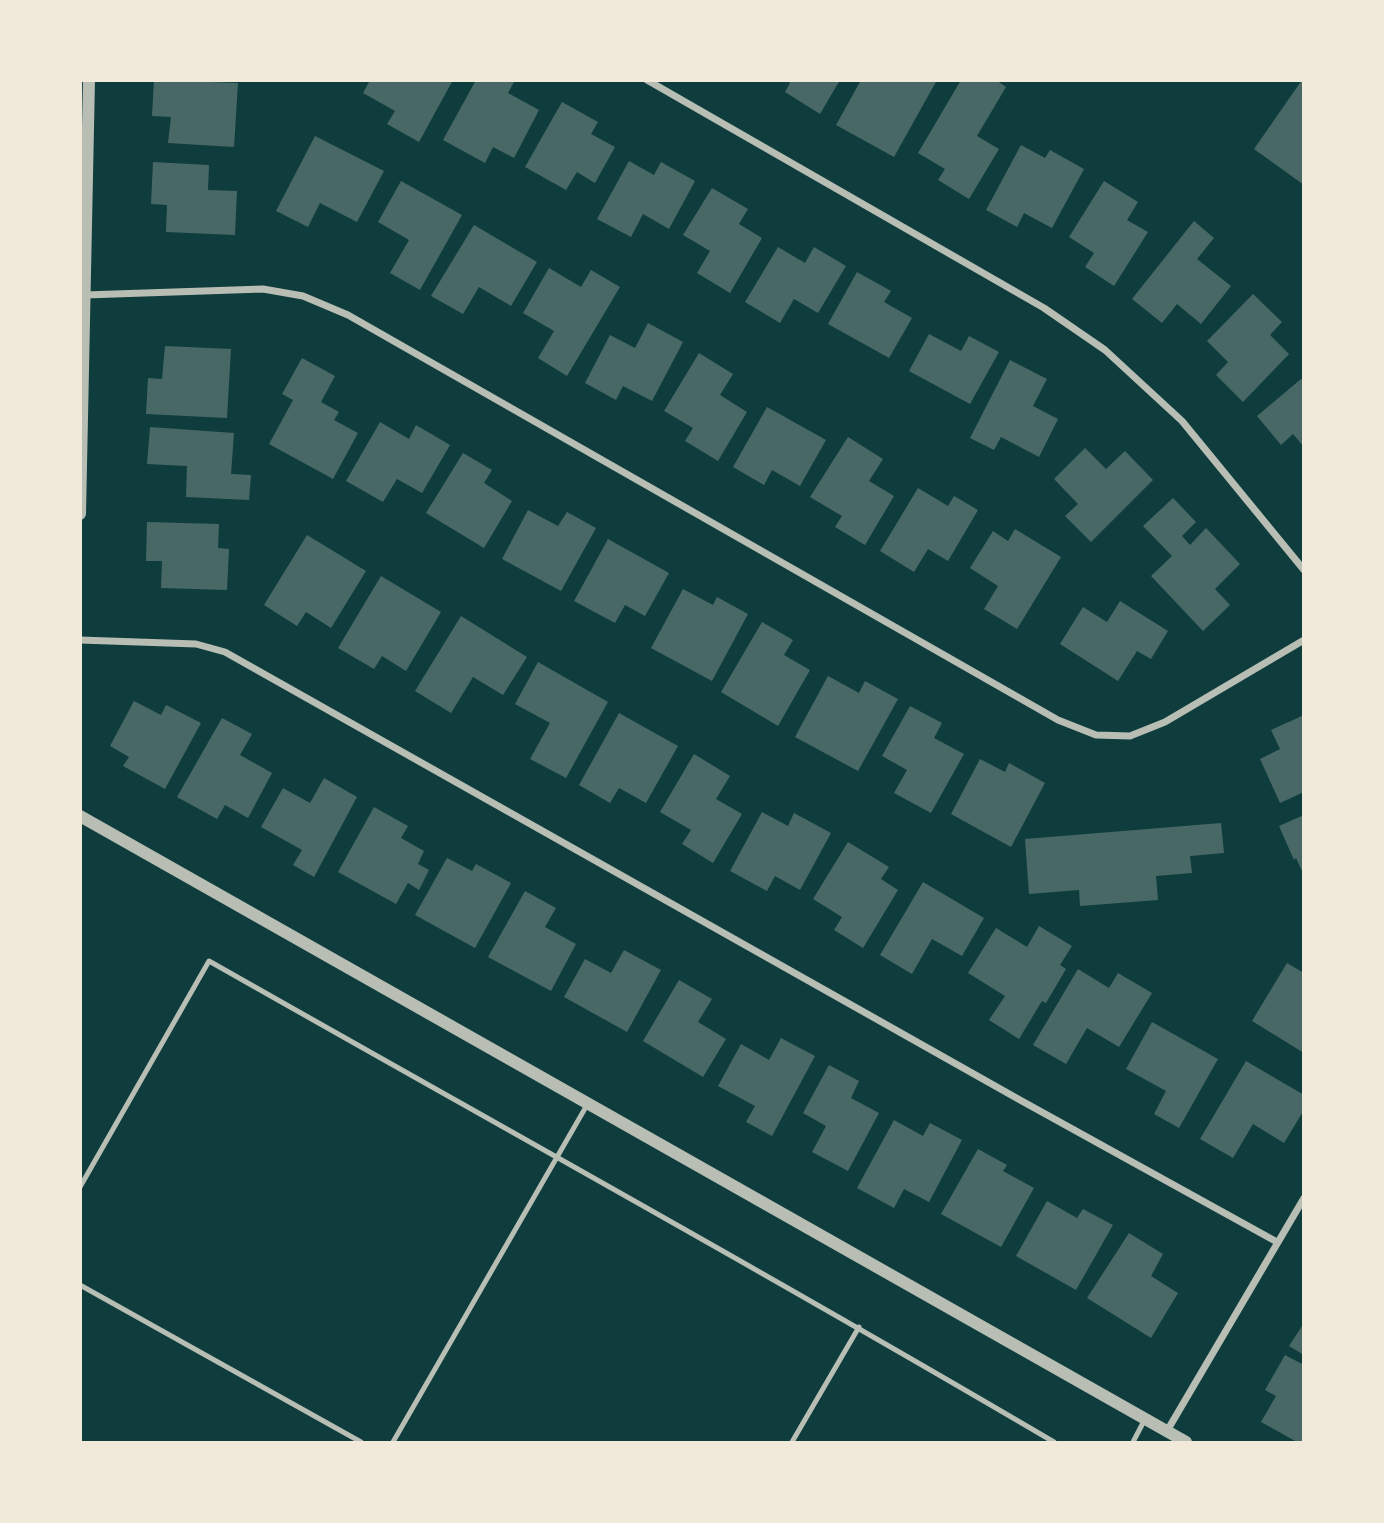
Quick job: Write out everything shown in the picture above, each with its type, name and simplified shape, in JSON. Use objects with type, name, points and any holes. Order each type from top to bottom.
[{"type":"street","points":[[80,514],[89,80]]},
{"type":"street","points":[[647,80],[1044,308],[1105,350],[1182,421],[1304,570]]},
{"type":"street","points":[[85,295],[263,289],[303,296],[337,310],[1058,720],[1096,736],[1130,736],[1165,722],[1304,640]]},
{"type":"street","points":[[80,640],[196,643],[225,652],[1277,1242]]},
{"type":"street","points":[[80,816],[1186,1443]]},
{"type":"street","points":[[1167,1431],[1304,1198]]},
{"type":"lane","points":[[80,1187],[209,961],[859,1328],[1054,1443]]},
{"type":"lane","points":[[393,1443],[588,1104]]},
{"type":"lane","points":[[80,1284],[361,1443]]},
{"type":"lane","points":[[792,1443],[859,1328]]},
{"type":"lane","points":[[1133,1443],[1145,1419]]},
{"type":"building","points":[[154,80],[238,83],[234,147],[168,143],[171,117],[152,116]]},
{"type":"building","points":[[370,80],[453,80],[419,142],[387,124],[395,111],[363,93]]},
{"type":"building","points":[[476,80],[515,80],[508,93],[539,110],[514,158],[493,147],[485,163],[443,140]]},
{"type":"building","points":[[786,80],[840,80],[820,114],[785,92],[790,83]]},
{"type":"building","points":[[861,80],[937,80],[894,157],[836,125]]},
{"type":"building","points":[[961,80],[996,80],[1006,87],[977,136],[999,149],[969,199],[938,180],[945,169],[918,153]]},
{"type":"building","points":[[1304,80],[1304,185],[1254,149]]},
{"type":"building","points":[[562,102],[598,122],[591,134],[615,147],[595,183],[577,172],[566,190],[525,167]]},
{"type":"building","points":[[315,136],[384,171],[357,222],[320,203],[308,227],[276,211]]},
{"type":"building","points":[[1021,145],[1045,158],[1050,150],[1084,169],[1052,228],[1024,213],[1017,227],[986,210]]},
{"type":"building","points":[[629,161],[654,175],[661,162],[695,181],[669,229],[643,214],[631,237],[597,219]]},
{"type":"building","points":[[153,162],[209,165],[208,190],[237,191],[235,235],[166,232],[167,205],[151,204]]},
{"type":"building","points":[[401,181],[462,215],[420,290],[390,273],[409,240],[378,222]]},
{"type":"building","points":[[1104,181],[1138,202],[1127,220],[1148,232],[1114,286],[1085,267],[1094,253],[1069,237]]},
{"type":"building","points":[[712,188],[748,209],[739,224],[762,238],[730,293],[697,273],[710,251],[683,235]]},
{"type":"building","points":[[1194,221],[1214,238],[1197,259],[1231,286],[1201,324],[1177,304],[1162,323],[1132,299]]},
{"type":"building","points":[[474,225],[537,262],[511,306],[479,287],[463,314],[431,296]]},
{"type":"building","points":[[778,247],[805,263],[814,247],[846,266],[818,313],[794,299],[780,323],[745,302]]},
{"type":"building","points":[[549,268],[581,287],[591,270],[620,287],[567,376],[538,358],[554,331],[523,313]]},
{"type":"building","points":[[857,272],[891,291],[884,302],[912,318],[889,358],[828,324]]},
{"type":"building","points":[[1253,294],[1282,322],[1270,335],[1289,354],[1243,402],[1216,375],[1228,362],[1207,341]]},
{"type":"building","points":[[648,323],[683,342],[652,401],[623,386],[616,400],[585,383],[610,335],[635,348]]},
{"type":"building","points":[[929,334],[961,351],[969,336],[999,352],[970,404],[909,371]]},
{"type":"building","points":[[165,346],[231,349],[227,418],[146,414],[148,378],[162,379]]},
{"type":"building","points":[[699,353],[733,374],[720,395],[747,412],[718,461],[685,441],[693,428],[664,411]]},
{"type":"building","points":[[302,358],[335,376],[321,402],[339,412],[334,420],[358,433],[333,479],[269,444],[293,400],[282,394]]},
{"type":"building","points":[[1010,360],[1047,379],[1033,406],[1058,419],[1039,457],[1001,437],[994,450],[970,438]]},
{"type":"building","points":[[1301,379],[1304,381],[1304,447],[1293,434],[1281,445],[1257,416]]},
{"type":"building","points":[[767,407],[826,440],[800,486],[772,470],[764,485],[733,467]]},
{"type":"building","points":[[380,422],[409,439],[416,425],[450,445],[422,493],[397,479],[383,502],[346,481]]},
{"type":"building","points":[[150,427],[234,433],[231,474],[251,475],[249,500],[186,497],[187,466],[147,464]]},
{"type":"building","points":[[848,437],[883,459],[869,481],[894,496],[865,545],[835,527],[842,516],[810,497]]},
{"type":"building","points":[[1085,448],[1106,469],[1125,451],[1153,480],[1091,542],[1065,516],[1078,504],[1054,479]]},
{"type":"building","points":[[463,453],[492,470],[484,483],[512,501],[484,548],[426,513]]},
{"type":"building","points":[[918,488],[948,506],[954,496],[978,510],[948,561],[928,549],[914,572],[880,551]]},
{"type":"building","points":[[1173,498],[1196,522],[1182,536],[1190,545],[1206,528],[1240,564],[1215,589],[1230,605],[1203,631],[1151,576],[1172,556],[1143,526]]},
{"type":"building","points":[[528,510],[558,526],[567,512],[596,528],[561,591],[502,559]]},
{"type":"building","points":[[147,522],[219,524],[218,548],[229,549],[227,590],[161,588],[162,561],[146,561]]},
{"type":"building","points":[[1015,529],[1061,557],[1017,629],[984,609],[998,586],[970,568],[993,531],[1008,541]]},
{"type":"building","points":[[307,535],[366,571],[331,628],[306,612],[297,626],[264,605]]},
{"type":"building","points":[[608,539],[669,573],[645,616],[625,605],[615,623],[574,601]]},
{"type":"building","points":[[381,576],[441,612],[406,671],[382,656],[374,669],[338,648]]},
{"type":"building","points":[[683,589],[713,605],[717,597],[748,614],[712,681],[651,648]]},
{"type":"building","points":[[1120,601],[1168,631],[1151,659],[1137,651],[1118,681],[1060,644],[1083,607],[1107,622]]},
{"type":"building","points":[[461,616],[527,657],[503,695],[473,677],[451,713],[415,691]]},
{"type":"building","points":[[762,622],[793,640],[784,655],[810,670],[778,726],[721,692]]},
{"type":"building","points":[[538,662],[608,702],[566,778],[530,759],[550,723],[515,704]]},
{"type":"building","points":[[828,676],[859,693],[865,681],[898,699],[858,771],[795,737]]},
{"type":"building","points":[[134,701],[161,715],[166,705],[201,723],[165,789],[123,766],[129,757],[110,746]]},
{"type":"building","points":[[910,706],[942,723],[934,738],[964,754],[931,813],[894,793],[907,770],[882,756]]},
{"type":"building","points":[[619,713],[678,746],[646,803],[619,788],[610,803],[579,785]]},
{"type":"building","points":[[1304,715],[1304,792],[1280,803],[1260,759],[1280,749],[1271,730]]},
{"type":"building","points":[[222,718],[252,734],[240,755],[272,773],[248,818],[225,805],[217,819],[177,797]]},
{"type":"building","points":[[694,754],[730,776],[716,799],[742,814],[713,863],[682,844],[691,830],[660,812]]},
{"type":"building","points":[[980,759],[1005,772],[1009,763],[1045,783],[1011,847],[951,814]]},
{"type":"building","points":[[324,778],[357,797],[314,877],[293,865],[302,850],[261,827],[283,788],[310,803]]},
{"type":"building","points":[[374,807],[408,826],[401,838],[424,851],[418,864],[429,870],[419,890],[408,883],[396,904],[338,872]]},
{"type":"building","points":[[762,812],[788,826],[794,813],[831,833],[800,890],[775,876],[767,891],[730,871]]},
{"type":"building","points":[[1304,815],[1304,875],[1279,826]]},
{"type":"building","points":[[1221,823],[1224,853],[1190,856],[1192,873],[1156,876],[1158,900],[1080,906],[1079,890],[1029,894],[1025,839]]},
{"type":"building","points":[[848,842],[889,867],[881,879],[898,890],[863,948],[834,930],[842,917],[813,899]]},
{"type":"building","points":[[447,858],[472,871],[476,864],[511,883],[475,948],[415,915]]},
{"type":"building","points":[[923,882],[984,918],[962,956],[932,939],[912,974],[880,955]]},
{"type":"building","points":[[525,891],[556,908],[545,927],[576,944],[551,991],[488,957]]},
{"type":"building","points":[[1039,926],[1072,946],[1060,965],[1066,969],[1046,1003],[1042,1001],[1019,1039],[989,1020],[1005,996],[968,973],[996,928],[1027,947]]},
{"type":"building","points":[[624,950],[661,970],[627,1032],[564,997],[585,959],[611,973]]},
{"type":"building","points":[[1287,963],[1304,973],[1304,1053],[1252,1021]]},
{"type":"building","points":[[1078,969],[1109,988],[1118,973],[1152,993],[1119,1047],[1087,1028],[1066,1064],[1033,1045]]},
{"type":"building","points":[[679,980],[712,999],[698,1022],[726,1039],[703,1077],[643,1041]]},
{"type":"building","points":[[1152,1022],[1218,1059],[1179,1128],[1154,1114],[1166,1091],[1126,1069]]},
{"type":"building","points":[[781,1038],[815,1056],[772,1136],[746,1122],[755,1106],[718,1086],[741,1044],[769,1060]]},
{"type":"building","points":[[1246,1061],[1304,1095],[1304,1110],[1284,1143],[1253,1124],[1233,1158],[1200,1139]]},
{"type":"building","points":[[829,1065],[859,1081],[851,1098],[879,1113],[848,1171],[812,1152],[826,1126],[803,1113]]},
{"type":"building","points":[[894,1120],[923,1136],[930,1123],[962,1140],[929,1202],[904,1189],[894,1208],[857,1188]]},
{"type":"building","points":[[978,1149],[1007,1165],[1003,1171],[1034,1188],[1001,1247],[941,1214]]},
{"type":"building","points":[[1047,1201],[1077,1218],[1083,1209],[1113,1225],[1076,1290],[1016,1256]]},
{"type":"building","points":[[1129,1233],[1163,1254],[1151,1276],[1178,1293],[1151,1338],[1087,1298]]},
{"type":"building","points":[[1304,1323],[1304,1355],[1289,1346]]},
{"type":"building","points":[[1285,1355],[1304,1365],[1304,1442],[1297,1442],[1261,1422],[1276,1396],[1265,1390]]}]
